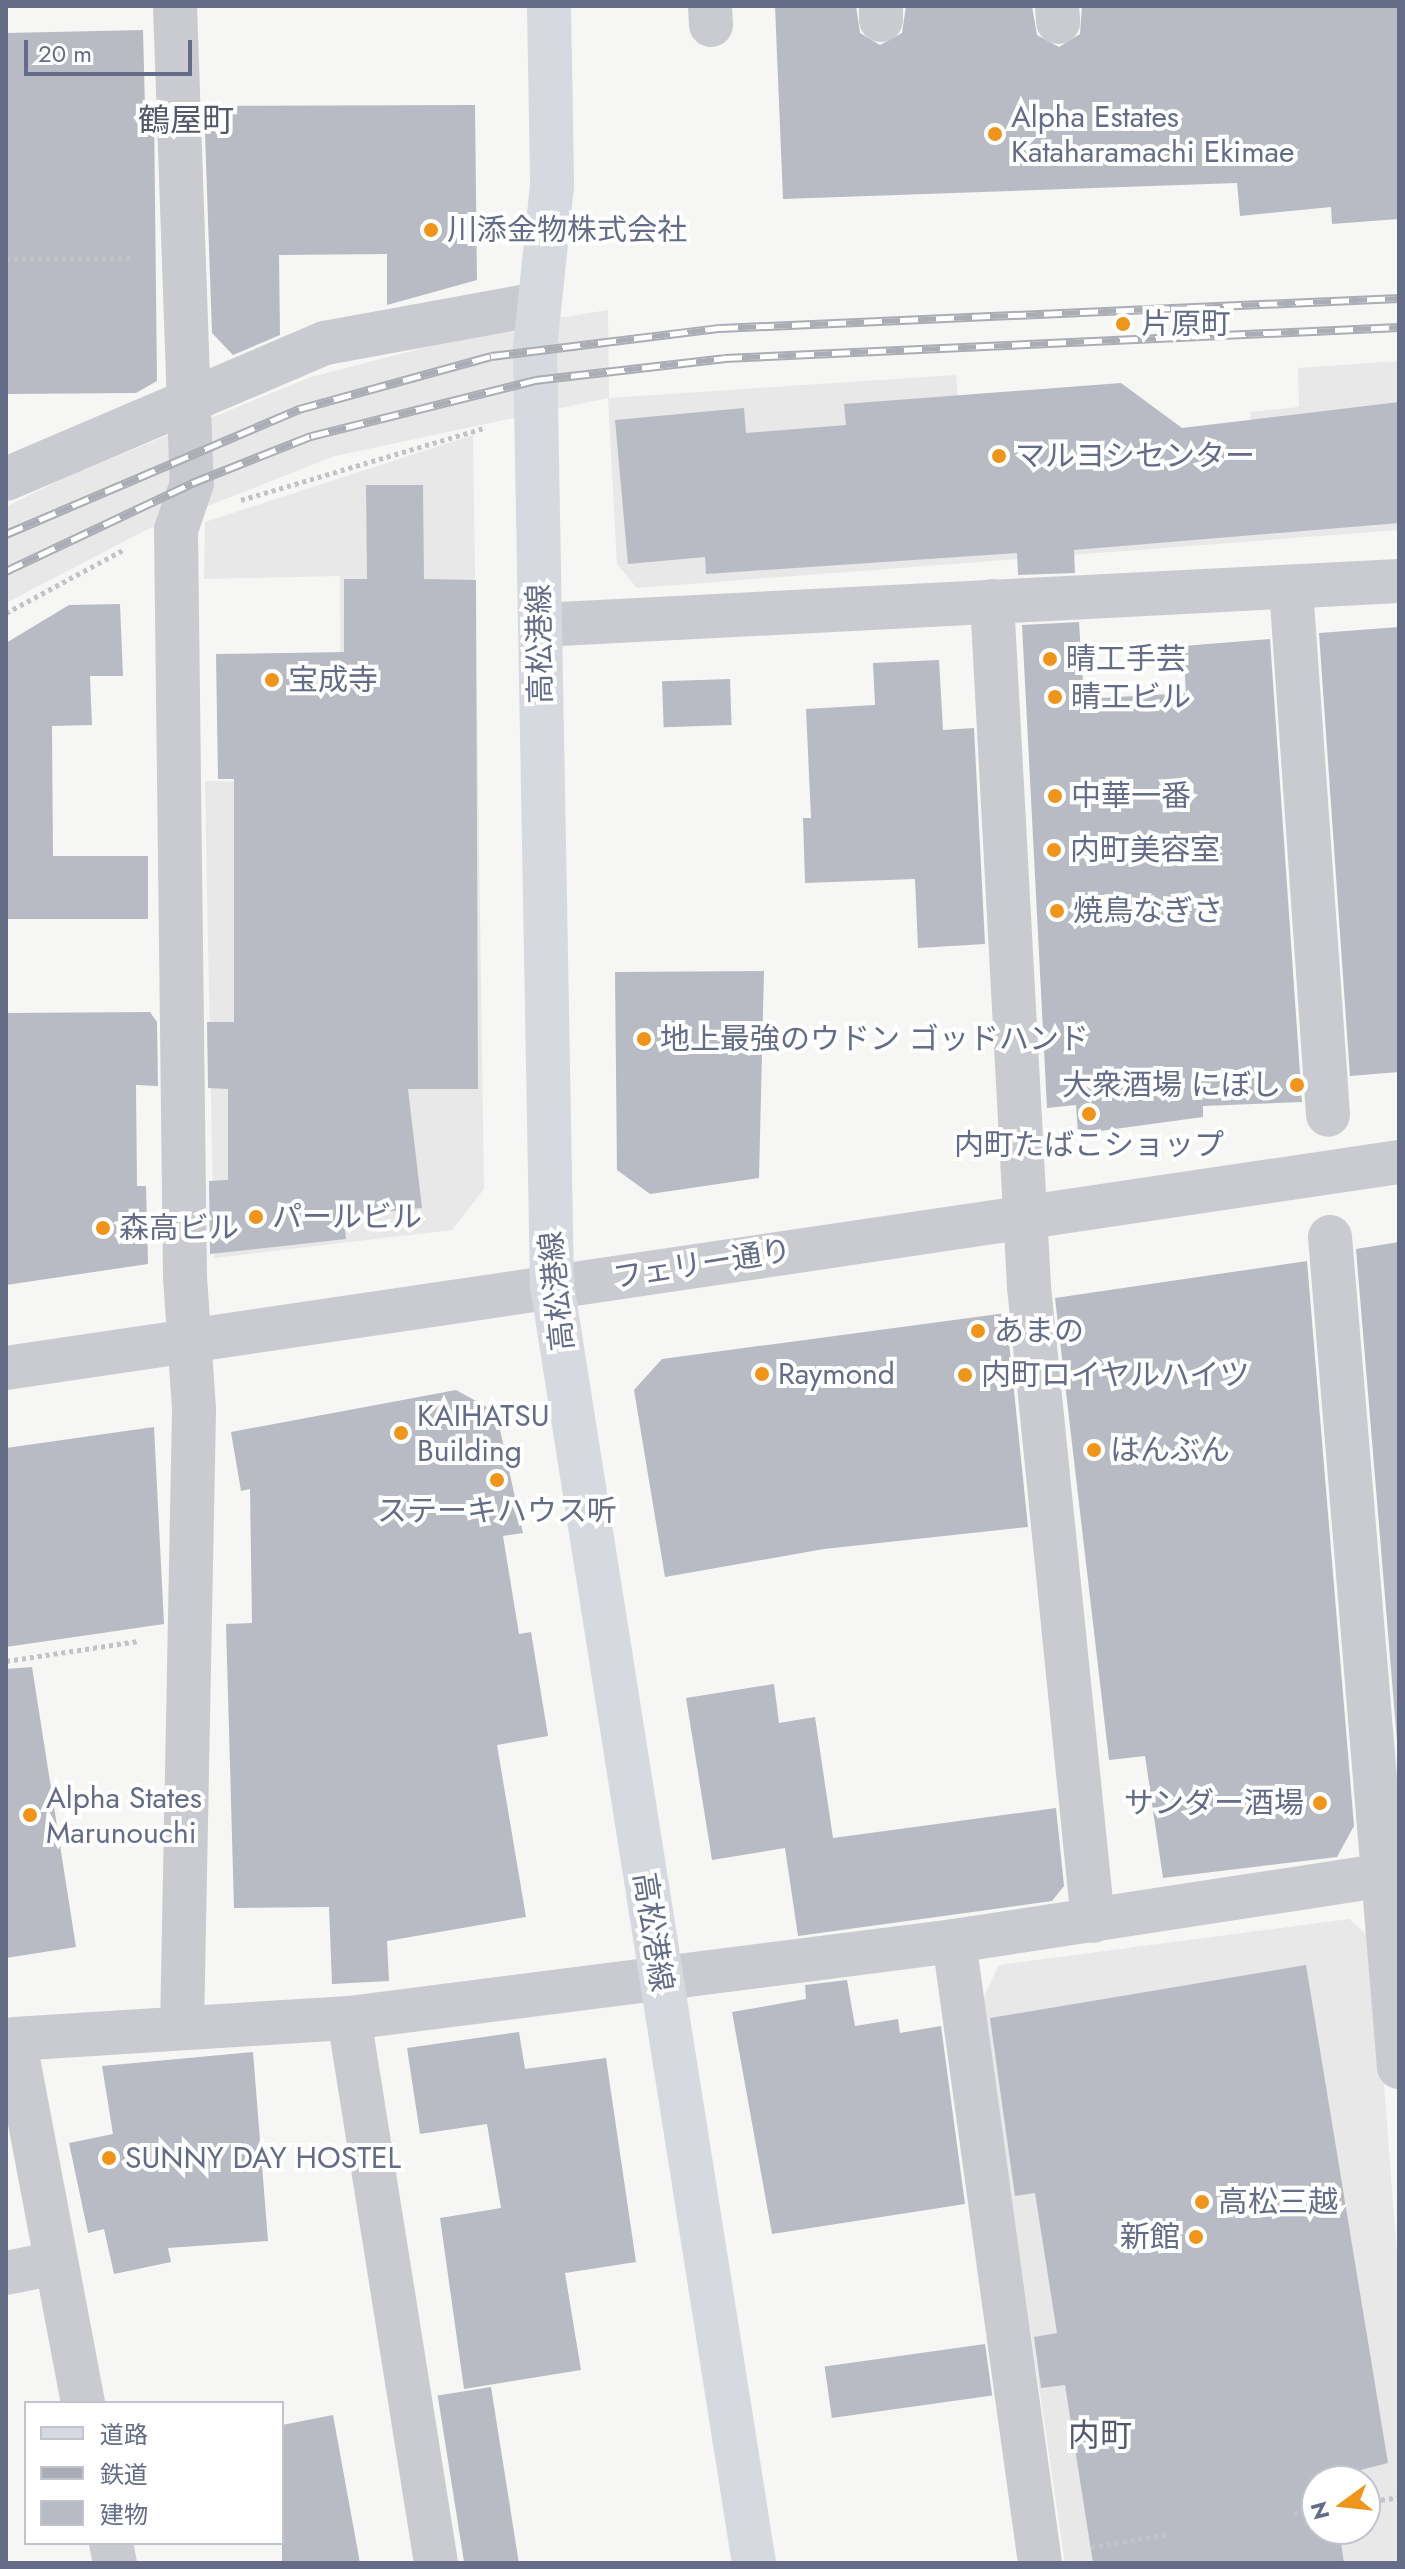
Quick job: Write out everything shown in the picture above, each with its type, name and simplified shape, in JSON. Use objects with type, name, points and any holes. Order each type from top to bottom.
[{"type":"main road","name":"高松港線","points":[[549,6],[552,186],[537,304],[552,1285],[754,2563]]},
{"type":"street","points":[[175,6],[192,483],[176,530],[190,1342],[182,2027]]},
{"type":"street","points":[[6,479],[188,397],[325,343],[537,304]]},
{"type":"street","points":[[540,625],[1399,581]]},
{"type":"street","points":[[1291,588],[1328,1115]]},
{"type":"street","points":[[992,601],[1025,1215],[1093,1921]]},
{"type":"street","name":"フェリー通り","points":[[6,1368],[1399,1162]]},
{"type":"street","points":[[1330,1237],[1388,1810],[1383,1875],[1399,2067]]},
{"type":"street","points":[[83,2401],[14,2039],[349,2018],[954,1941],[1383,1875]]},
{"type":"street","points":[[954,1941],[1059,2556]]},
{"type":"street","points":[[349,2018],[436,2563]]},
{"type":"street","points":[[6,2273],[55,2263]]},
{"type":"path","points":[[6,259],[183,257]]},
{"type":"path","points":[[6,613],[144,540],[319,473],[492,427]]},
{"type":"path","points":[[6,1661],[187,1633]]},
{"type":"path","points":[[1294,2514],[1301,2513]]},
{"type":"path","points":[[1059,2556],[1169,2534]]},
{"type":"shaded area","points":[[608,310],[609,398],[956,375],[958,396],[1121,384],[1182,428],[1251,424],[1250,412],[1299,407],[1298,368],[1399,361],[1399,530],[637,588],[617,564],[608,398],[335,456],[146,530],[6,603],[6,507],[68,476],[311,377],[508,326]]},
{"type":"shaded area","points":[[473,435],[484,1189],[452,1230],[214,1258],[205,781],[341,782],[340,576],[204,579],[205,522]]},
{"type":"shaded area","name":"高松三越","points":[[1349,1919],[1373,1940],[1399,2281],[1399,2563],[1065,2563],[982,2000],[999,1965]]},
{"type":"building","points":[[775,6],[856,6],[860,33],[880,45],[902,33],[906,6],[1032,6],[1037,35],[1059,47],[1080,34],[1082,6],[1399,6],[1399,219],[1332,224],[1331,207],[1240,216],[1237,183],[783,199]]},
{"type":"building","points":[[143,30],[145,108],[154,108],[157,381],[136,393],[6,394],[6,33]]},
{"type":"building","points":[[475,105],[477,280],[387,305],[387,254],[279,255],[280,335],[233,355],[212,333],[204,106]]},
{"type":"building","points":[[1121,383],[1182,428],[1399,402],[1399,523],[1074,550],[1075,573],[1018,575],[1017,553],[706,574],[705,557],[628,564],[615,420],[744,408],[746,433],[846,425],[844,404]]},
{"type":"building","points":[[366,485],[423,485],[424,579],[476,580],[478,1089],[408,1089],[422,1208],[343,1216],[346,1239],[210,1254],[209,1181],[228,1180],[228,1089],[208,1088],[207,1022],[234,1022],[234,779],[218,779],[216,654],[344,652],[344,579],[367,579]]},
{"type":"building","points":[[120,604],[123,676],[90,676],[92,725],[52,726],[53,856],[148,856],[148,919],[6,919],[6,643],[69,605]]},
{"type":"building","points":[[1079,622],[1084,699],[1186,693],[1183,646],[1270,639],[1302,1102],[1203,1106],[1203,1117],[1078,1134],[1076,1105],[1047,1108],[1022,625]]},
{"type":"building","points":[[1399,627],[1399,1072],[1350,1076],[1319,633]]},
{"type":"building","points":[[939,660],[943,730],[974,728],[985,944],[918,948],[915,879],[805,883],[803,818],[811,818],[806,709],[875,705],[873,663]]},
{"type":"building","points":[[730,679],[732,725],[664,727],[662,681]]},
{"type":"building","points":[[764,971],[759,1178],[650,1194],[617,1170],[615,972]]},
{"type":"building","points":[[150,1012],[157,1022],[158,1086],[136,1085],[137,1186],[146,1186],[148,1264],[6,1285],[6,1013]]},
{"type":"building","points":[[1399,1242],[1399,1765],[1356,1249]]},
{"type":"building","points":[[1307,1261],[1354,1826],[1337,1857],[1163,1878],[1145,1756],[1109,1760],[1055,1298]]},
{"type":"building","points":[[1006,1313],[1028,1527],[824,1549],[665,1577],[634,1390],[662,1359]]},
{"type":"building","points":[[456,1390],[496,1412],[523,1533],[503,1536],[519,1634],[531,1632],[548,1736],[497,1745],[526,1917],[387,1941],[389,1981],[332,1984],[329,1907],[234,1908],[226,1624],[252,1623],[250,1489],[241,1491],[231,1432]]},
{"type":"building","points":[[154,1427],[164,1624],[6,1647],[6,1448]]},
{"type":"building","name":"Alpha States Marunouchi","points":[[32,1667],[76,1947],[6,1958],[6,1669]]},
{"type":"building","points":[[774,1684],[779,1723],[815,1717],[833,1838],[1056,1808],[1064,1886],[1052,1901],[798,1936],[785,1848],[712,1860],[686,1698]]},
{"type":"building","name":"高松三越","points":[[1306,1965],[1388,2463],[1301,2465],[1301,2545],[1341,2545],[1344,2563],[1093,2563],[1065,2385],[1041,2388],[1034,2337],[1057,2333],[1035,2193],[1015,2196],[990,2018]]},
{"type":"building","points":[[847,1980],[855,2026],[898,2019],[900,2033],[941,2026],[965,2204],[772,2234],[732,2012],[806,1999],[805,1985]]},
{"type":"building","points":[[519,2032],[525,2069],[606,2058],[636,2262],[565,2273],[581,2370],[464,2389],[440,2218],[501,2208],[487,2124],[420,2134],[407,2048]]},
{"type":"building","points":[[253,2052],[268,2241],[168,2248],[171,2262],[114,2274],[104,2229],[88,2233],[69,2143],[113,2134],[102,2066]]},
{"type":"building","points":[[985,2344],[992,2395],[832,2418],[825,2367]]},
{"type":"building","points":[[491,2387],[519,2563],[464,2563],[438,2395]]},
{"type":"building","points":[[333,2415],[360,2563],[282,2563],[284,2425]]},
{"type":"railway","points":[[6,534],[299,409],[491,356],[720,328],[1399,298]]},
{"type":"railway","points":[[6,571],[192,483],[311,436],[535,380],[724,358],[1399,327]]},
{"type":"place","name":"Alpha Estates Kataharamachi Ekimae","points":[[995,134]]},
{"type":"place","name":"川添金物株式会社","points":[[431,230]]},
{"type":"place","name":"片原町","points":[[1123,324]]},
{"type":"place","name":"マルヨシセンター","points":[[999,456]]},
{"type":"place","name":"晴工手芸","points":[[1050,659]]},
{"type":"place","name":"宝成寺","points":[[272,680]]},
{"type":"place","name":"晴工ビル","points":[[1055,697]]},
{"type":"place","name":"中華一番","points":[[1055,796]]},
{"type":"place","name":"内町美容室","points":[[1054,850]]},
{"type":"place","name":"焼鳥なぎさ","points":[[1057,911]]},
{"type":"place","name":"地上最強のウドン ゴッドハンド","points":[[644,1039]]},
{"type":"place","name":"大衆酒場 にぼし","points":[[1297,1085]]},
{"type":"place","name":"内町たばこショップ","points":[[1089,1114]]},
{"type":"place","name":"パールビル","points":[[256,1217]]},
{"type":"place","name":"森高ビル","points":[[103,1228]]},
{"type":"place","name":"あまの","points":[[978,1331]]},
{"type":"place","name":"Raymond","points":[[762,1374]]},
{"type":"place","name":"内町ロイヤルハイツ","points":[[965,1375]]},
{"type":"place","name":"KAIHATSU Building","points":[[401,1433]]},
{"type":"place","name":"はんぶん","points":[[1094,1450]]},
{"type":"place","name":"ステーキハウス听","points":[[497,1480]]},
{"type":"place","name":"サンダー酒場","points":[[1320,1803]]},
{"type":"place","name":"Alpha States Marunouchi","points":[[30,1815]]},
{"type":"place","name":"SUNNY DAY HOSTEL","points":[[109,2158]]},
{"type":"place","name":"高松三越","points":[[1202,2202]]},
{"type":"place","name":"新館","points":[[1196,2237]]},
{"type":"district","name":"鶴屋町","points":[[186,120]]},
{"type":"district","name":"内町","points":[[1100,2435]]}]
